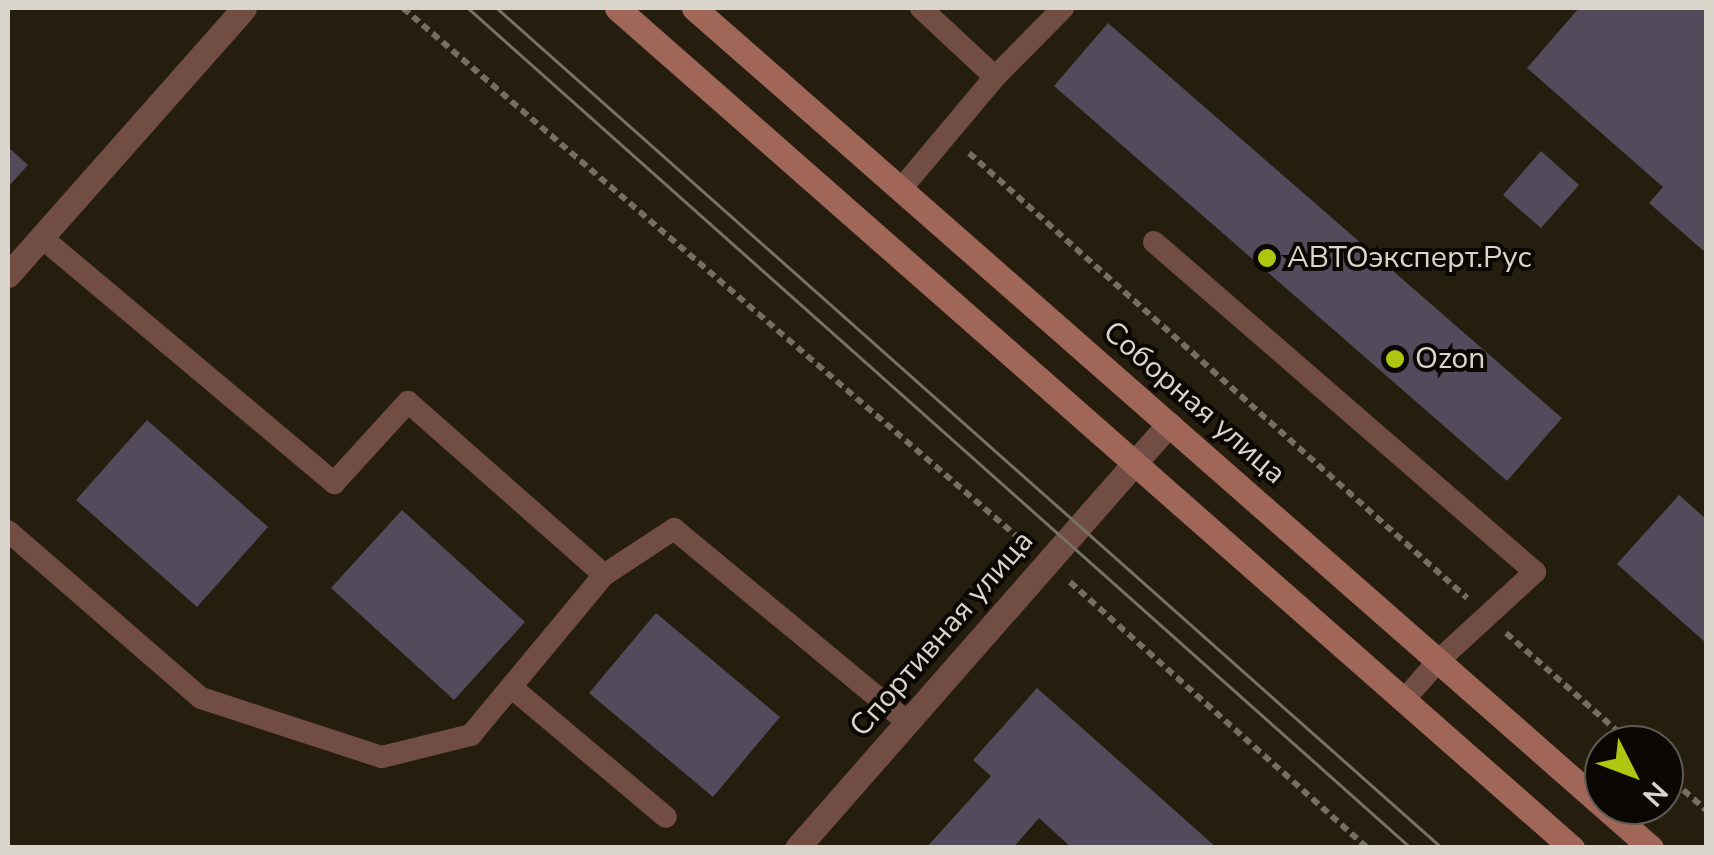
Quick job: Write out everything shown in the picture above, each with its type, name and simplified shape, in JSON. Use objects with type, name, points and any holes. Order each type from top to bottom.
[{"type":"main road","points":[[617,8],[1572,848]]},
{"type":"main road","name":"Соборная улица","points":[[694,8],[1651,848]]},
{"type":"street","points":[[8,275],[244,8]]},
{"type":"street","name":"Спортивная улица","points":[[797,848],[1168,424]]},
{"type":"lane","points":[[921,8],[995,77]]},
{"type":"lane","points":[[901,189],[995,77],[1063,8]]},
{"type":"lane","points":[[41,237],[334,483],[408,402],[604,575]]},
{"type":"lane","points":[[1154,242],[1535,572],[1489,618],[1438,660],[1404,700]]},
{"type":"lane","points":[[8,531],[201,698],[382,757],[471,735],[604,575],[674,529],[907,722]]},
{"type":"lane","points":[[510,687],[666,817]]},
{"type":"path","points":[[403,8],[1028,546]]},
{"type":"path","points":[[947,133],[1610,725]]},
{"type":"path","points":[[1057,571],[1368,848]]},
{"type":"path","points":[[1684,791],[1706,810]]},
{"type":"building","points":[[1579,8],[1706,8],[1706,253],[1649,203],[1663,187],[1527,68]]},
{"type":"building","points":[[1108,23],[1562,418],[1507,481],[1054,86]]},
{"type":"building","points":[[8,147],[28,165],[8,187]]},
{"type":"building","points":[[1541,151],[1579,185],[1541,228],[1503,195]]},
{"type":"building","points":[[147,420],[268,527],[197,607],[76,500]]},
{"type":"building","points":[[1679,495],[1706,519],[1706,643],[1617,564]]},
{"type":"building","points":[[402,510],[525,622],[454,700],[331,588]]},
{"type":"building","points":[[656,613],[780,717],[713,797],[589,693]]},
{"type":"building","points":[[1037,688],[1217,848],[1072,848],[1039,818],[1013,848],[926,848],[991,776],[973,760]]},
{"type":"tram line","points":[[468,8],[1411,848]]},
{"type":"tram line","points":[[497,8],[1442,848]]},
{"type":"place","name":"АВТОэксперт.Рус","points":[[1267,258]]},
{"type":"place","name":"Ozon","points":[[1395,359]]}]
